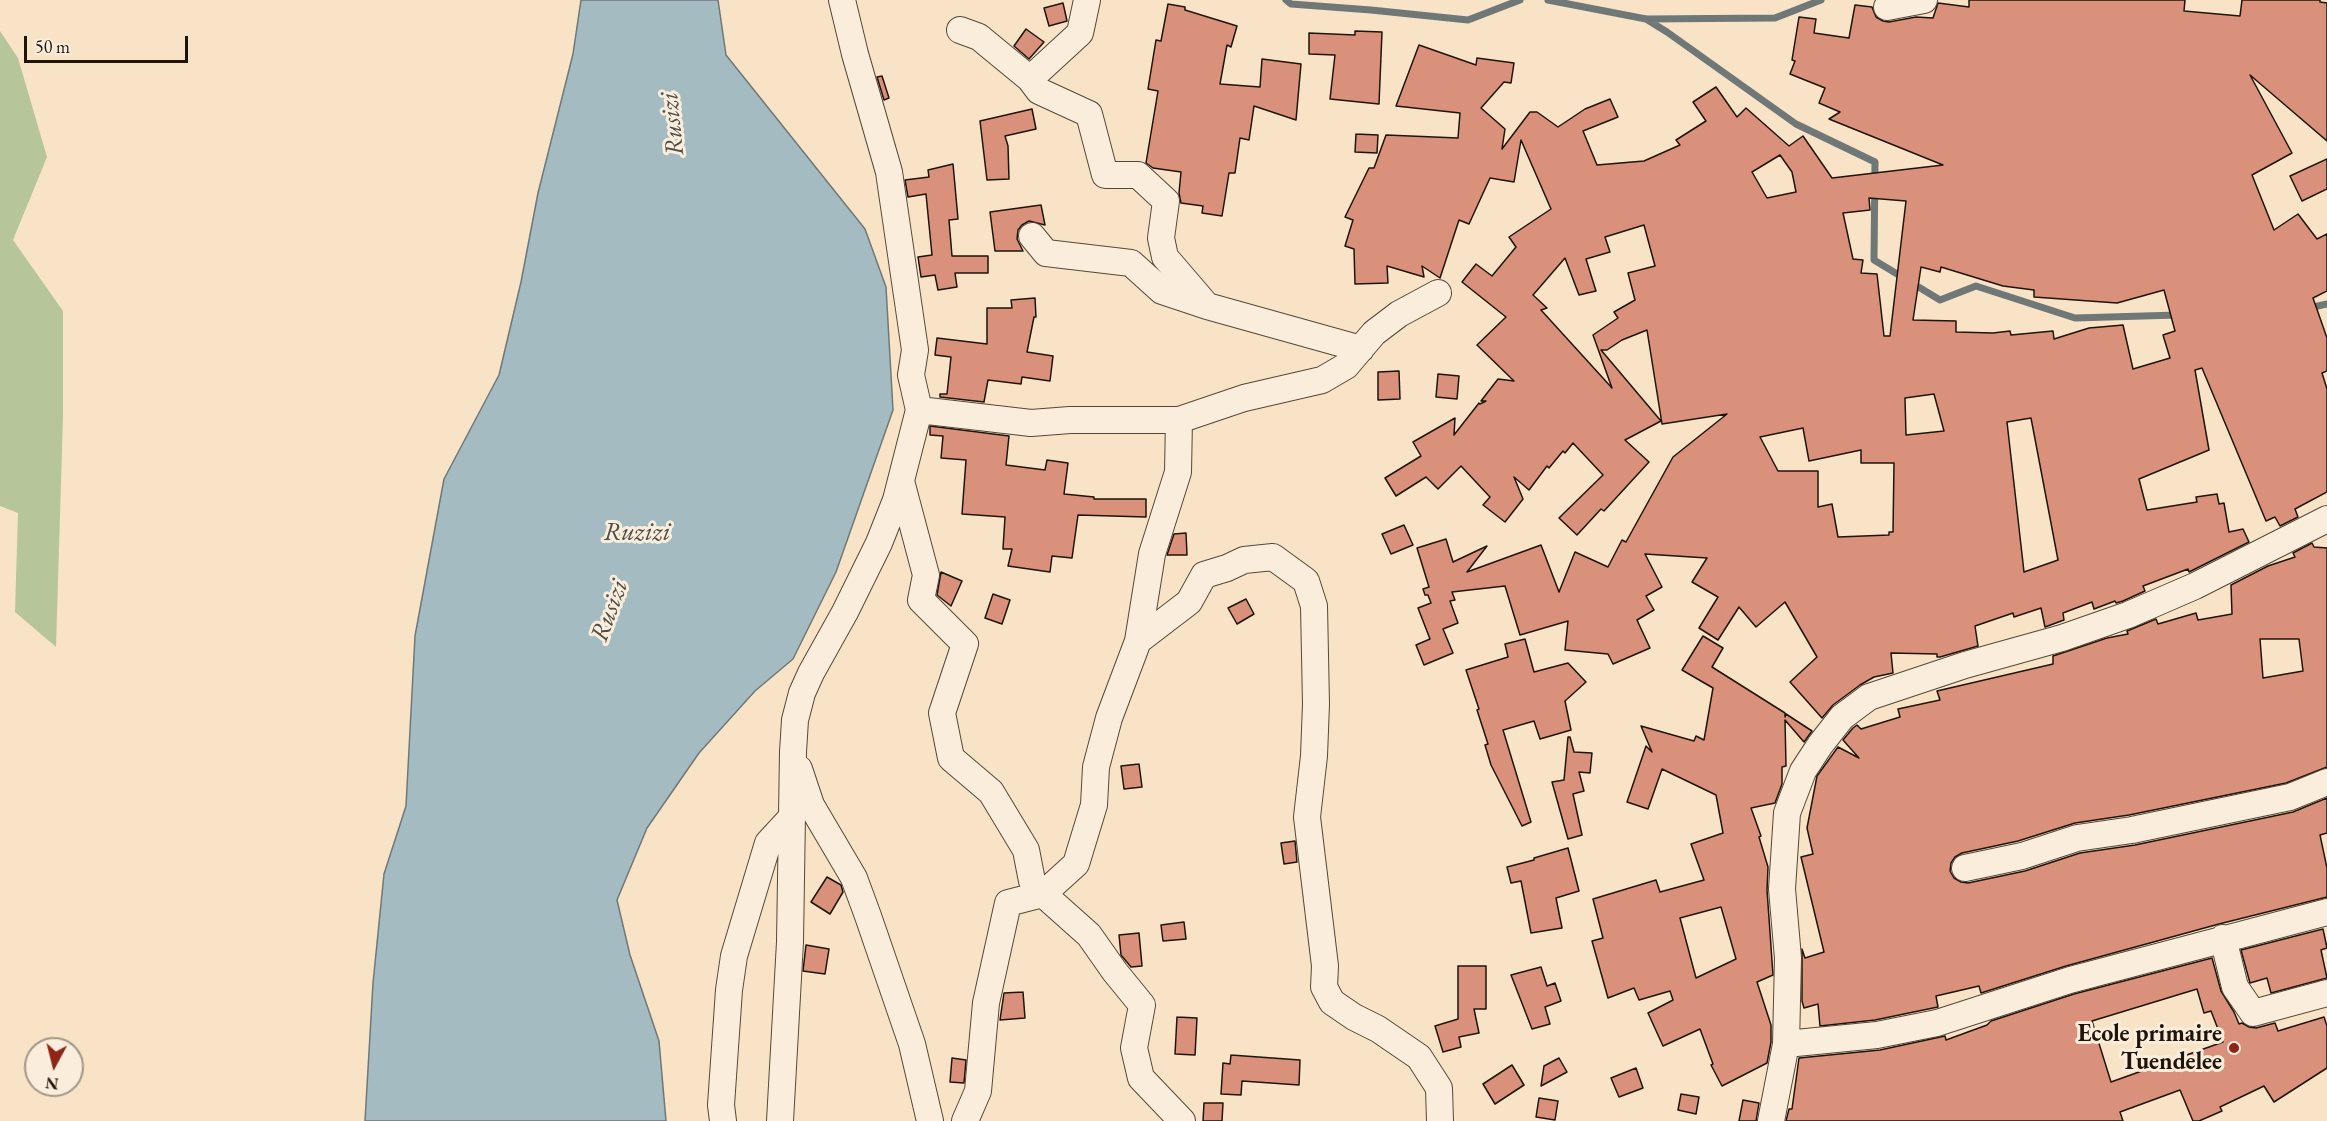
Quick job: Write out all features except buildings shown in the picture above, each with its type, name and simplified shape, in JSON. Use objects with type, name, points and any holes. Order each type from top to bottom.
[{"type":"street","points":[[780,1121],[790,942],[795,720],[802,693],[865,574],[896,500],[919,410],[911,375],[915,350],[909,296],[889,172],[842,0]]},
{"type":"street","points":[[1030,79],[1080,33],[1087,0]]},
{"type":"street","points":[[1887,7],[1924,0]]},
{"type":"street","points":[[960,30],[979,37],[1030,79],[1039,91],[1089,114],[1105,175],[1138,175],[1166,201],[1161,238],[1165,257],[1207,306]]},
{"type":"street","points":[[1032,236],[1046,253],[1131,264],[1162,291],[1207,306],[1361,349]]},
{"type":"street","points":[[919,410],[1031,423],[1070,420],[1179,420],[1244,398],[1322,380],[1346,366],[1374,333],[1399,314],[1438,293]]},
{"type":"street","points":[[965,1121],[978,1091],[986,1003],[1008,903],[1043,894],[1076,864],[1094,805],[1096,767],[1109,718],[1138,641],[1152,554],[1178,472],[1179,420]]},
{"type":"street","points":[[901,478],[926,575],[921,600],[965,644],[942,714],[951,758],[991,792],[1026,850],[1032,881],[1043,894],[1089,935],[1142,1005],[1134,1048],[1141,1078],[1182,1121]]},
{"type":"street","points":[[1771,1121],[1786,1044],[1788,958],[1782,889],[1787,813],[1803,771],[1842,717],[1869,697],[1965,665],[2062,638],[2128,615],[2195,586],[2327,519]]},
{"type":"street","points":[[1138,641],[1189,602],[1204,575],[1244,560],[1273,556],[1306,581],[1314,606],[1316,704],[1314,756],[1307,817],[1325,966],[1324,987],[1332,1002],[1378,1029],[1419,1058],[1439,1088],[1440,1121]]},
{"type":"street","points":[[793,752],[811,805],[854,878],[912,1044],[930,1121]]},
{"type":"street","points":[[1965,868],[2022,856],[2077,838],[2132,830],[2290,797],[2327,782]]},
{"type":"street","points":[[723,1121],[721,1105],[729,990],[734,956],[768,843],[792,817]]},
{"type":"street","points":[[1786,1044],[1877,1035],[1937,1023],[2070,980],[2327,912]]},
{"type":"street","points":[[2223,938],[2235,987],[2253,1013],[2327,993]]},
{"type":"green space","points":[[0,31],[18,58],[47,157],[13,240],[63,311],[63,417],[56,647],[15,612],[18,513],[0,506]]},
{"type":"water","name":"Ruzizi","points":[[581,0],[718,0],[726,55],[865,229],[886,287],[893,410],[836,572],[793,659],[755,691],[699,753],[647,828],[617,900],[630,955],[659,1041],[666,1121],[365,1121],[373,983],[384,874],[406,806],[415,636],[444,479],[499,375],[521,282],[538,193],[573,54]]},
{"type":"waterway","points":[[1286,0],[1291,4],[1468,20],[1520,0]]},
{"type":"waterway","points":[[1548,0],[1646,19],[1775,18],[1821,0]]},
{"type":"waterway","points":[[1646,19],[1796,124],[1875,162],[1874,260],[1940,300],[1976,286],[2075,318],[2178,315]]},
{"type":"waterway","points":[[2309,308],[2327,304]]},
{"type":"place","name":"Ecole primaire Tuendelee","points":[[2234,1048]]},
{"type":"water label","name":"Rusizi","points":[[673,124]]},
{"type":"water label","name":"Rusizi","points":[[610,611]]}]
